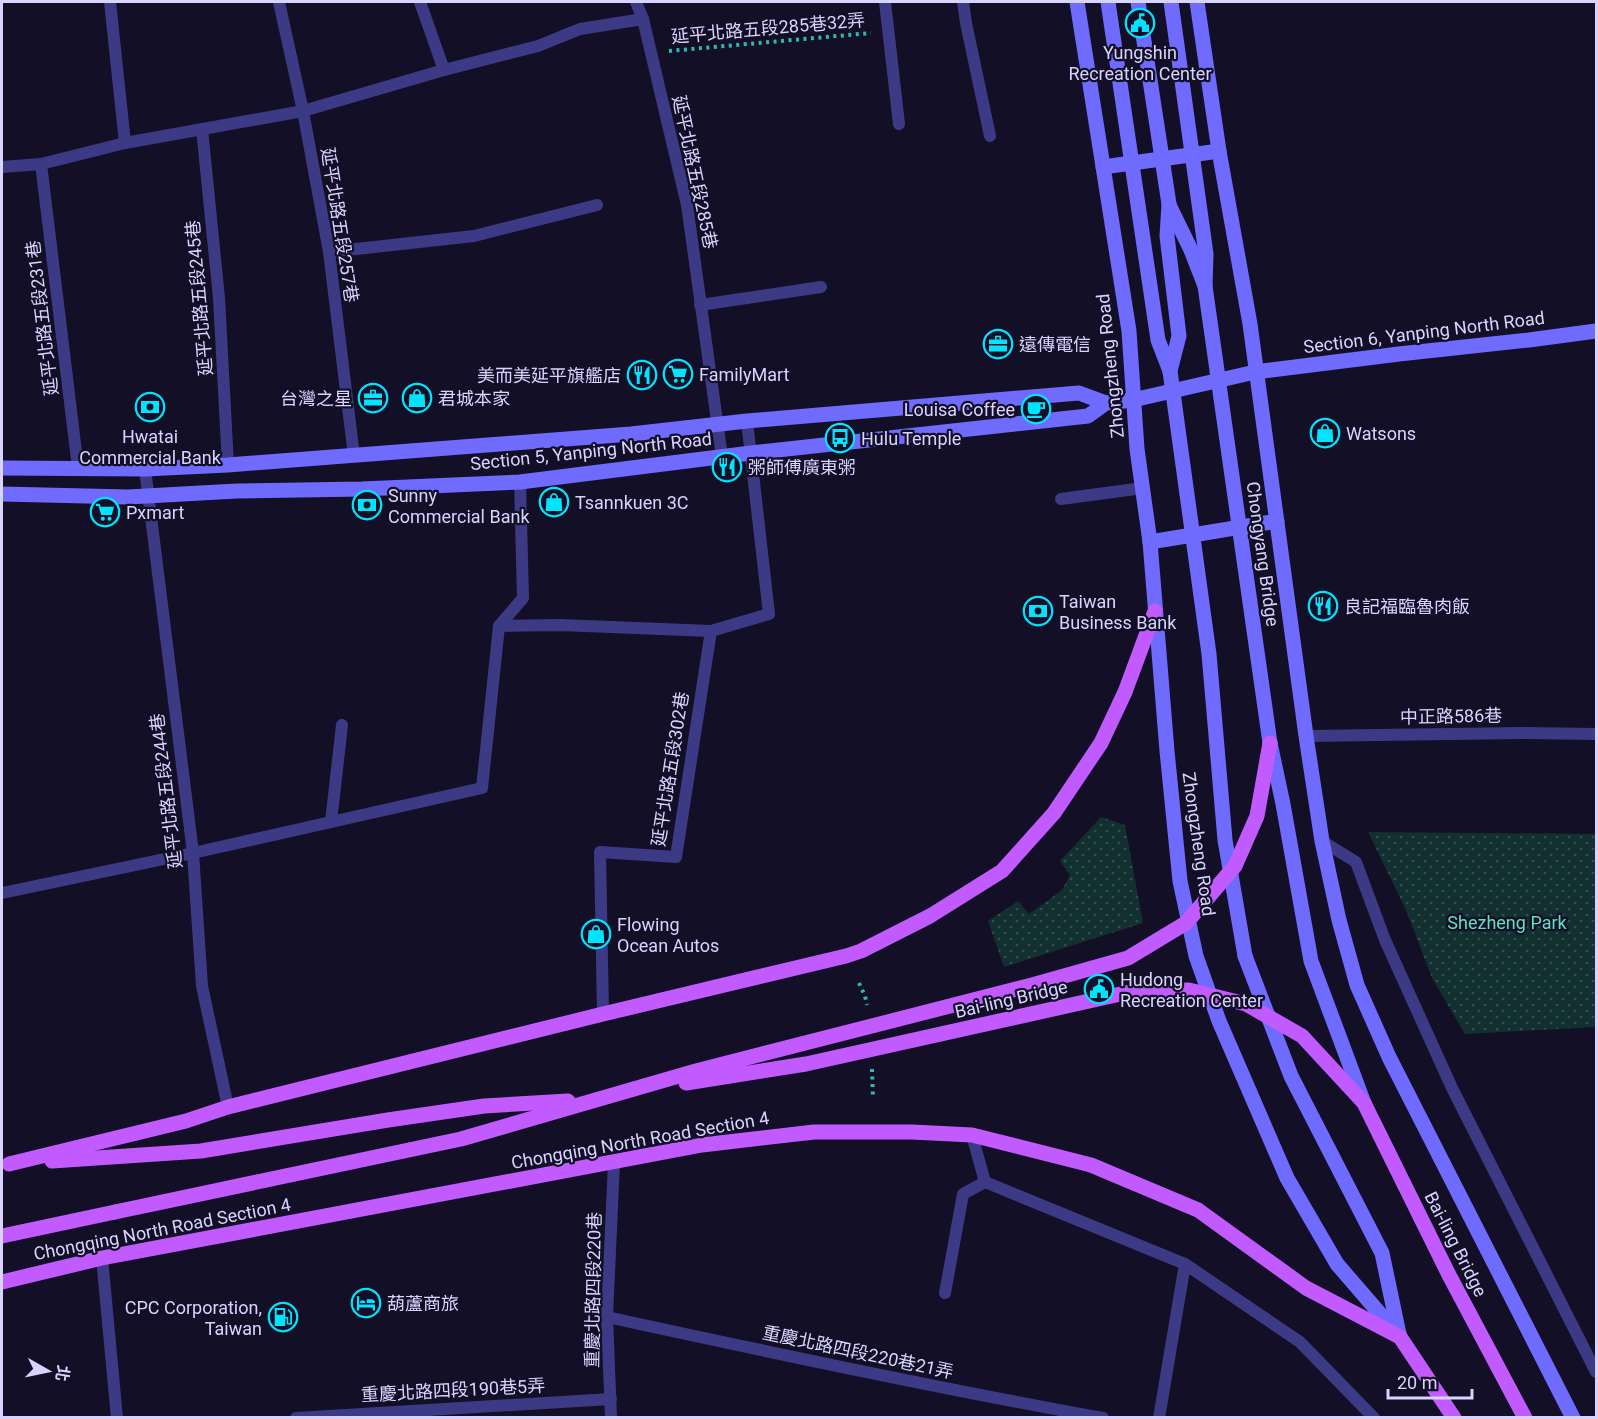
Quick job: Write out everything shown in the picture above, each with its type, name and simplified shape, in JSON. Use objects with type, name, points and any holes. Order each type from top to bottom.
[{"type":"main road","points":[[5,1164],[186,1121],[228,1107],[861,951],[930,916],[1002,871],[1054,813],[1101,743],[1125,692],[1155,612]]},
{"type":"main road","points":[[2,1236],[461,1139],[696,1071],[1032,985],[1128,957],[1186,923],[1235,866],[1257,816],[1270,743]]},
{"type":"main road","name":"Bai-ling Bridge","points":[[5,1164],[201,1151],[484,1106],[568,1101],[806,1064],[1134,991],[1189,990],[1246,1004],[1302,1036],[1364,1103],[1449,1275],[1525,1418]]},
{"type":"main road","name":"Chongqing North Road Section 4","points":[[2,1281],[102,1258],[702,1145],[814,1132],[912,1132],[972,1135],[1091,1165],[1198,1210],[1306,1287],[1400,1337],[1454,1418]]},
{"type":"street","name":"Zhongzheng Road","points":[[1077,2],[1129,332],[1137,449],[1150,542],[1180,880],[1196,956],[1219,1021],[1287,1178],[1337,1263],[1400,1337]]},
{"type":"street","points":[[1108,2],[1158,340],[1170,371],[1209,654],[1225,840],[1245,956],[1291,1076],[1382,1253],[1400,1337]]},
{"type":"street","points":[[1138,2],[1169,204],[1167,236],[1179,336],[1170,371]]},
{"type":"street","name":"Chongyang Bridge","points":[[1171,2],[1206,254],[1205,286],[1270,743],[1311,961],[1364,1103]]},
{"type":"street","points":[[1197,2],[1219,151],[1250,324],[1322,841]]},
{"type":"street","points":[[1103,167],[1219,151]]},
{"type":"street","points":[[1169,204],[1205,286]]},
{"type":"street","name":"Section 6, Yanping North Road","points":[[1255,372],[1596,330]]},
{"type":"street","name":"Section 5, Yanping North Road","points":[[2,468],[145,469],[228,465],[631,434],[717,423],[1079,393],[1106,403],[1133,400],[1255,372]]},
{"type":"street","name":"Section 5, Yanping North Road","points":[[2,494],[128,497],[237,491],[362,489],[520,482],[751,453],[1088,416],[1106,403]]},
{"type":"street","points":[[1150,542],[1277,521]]},
{"type":"street","name":"Bai-ling Bridge","points":[[1322,841],[1339,920],[1358,985],[1389,1057],[1573,1418]]},
{"type":"lane","points":[[110,2],[125,144]]},
{"type":"lane","name":"延平北路五段257巷","points":[[279,2],[303,111],[328,252],[354,456]]},
{"type":"lane","points":[[420,2],[444,70]]},
{"type":"lane","name":"延平北路五段285巷","points":[[636,2],[643,19],[687,205],[722,457]]},
{"type":"lane","points":[[885,2],[899,124]]},
{"type":"lane","points":[[963,2],[990,136]]},
{"type":"lane","points":[[2,166],[41,164],[125,144],[303,111],[444,70],[538,46],[580,29],[643,19]]},
{"type":"lane","name":"延平北路五段245巷","points":[[202,129],[219,298],[228,465]]},
{"type":"lane","name":"延平北路五段231巷","points":[[41,164],[78,468]]},
{"type":"lane","points":[[328,252],[474,236],[597,205]]},
{"type":"lane","points":[[700,305],[821,287]]},
{"type":"lane","points":[[499,626],[560,625],[711,631],[769,614],[747,421]]},
{"type":"lane","name":"延平北路五段244巷","points":[[145,469],[193,853],[202,986],[228,1107]]},
{"type":"lane","points":[[2,893],[482,788],[499,626],[523,597],[520,482]]},
{"type":"lane","points":[[1061,499],[1143,488]]},
{"type":"lane","name":"延平北路五段302巷","points":[[603,1014],[600,852],[676,857],[711,631]]},
{"type":"lane","points":[[331,822],[342,725]]},
{"type":"lane","name":"中正路586巷","points":[[1306,736],[1596,734]]},
{"type":"lane","points":[[1322,841],[1356,862],[1385,940],[1452,1088],[1596,1372]]},
{"type":"lane","points":[[972,1135],[986,1182]]},
{"type":"lane","name":"重慶北路四段220巷","points":[[611,1418],[608,1317],[614,1163]]},
{"type":"lane","points":[[945,1293],[963,1194],[986,1182],[1185,1264],[1300,1342],[1374,1418]]},
{"type":"lane","points":[[102,1258],[117,1418]]},
{"type":"lane","points":[[1159,1418],[1185,1264]]},
{"type":"lane","name":"重慶北路四段220巷21弄","points":[[608,1317],[951,1390],[1103,1418]]},
{"type":"lane","name":"重慶北路四段190巷5弄","points":[[296,1418],[611,1399]]},
{"type":"path","name":"延平北路五段285巷32弄","points":[[650,53],[889,31]]},
{"type":"green space","points":[[1101,817],[1125,825],[1143,923],[1004,967],[988,921],[1018,901],[1029,914],[1062,890],[1070,875],[1060,861]]},
{"type":"green space","name":"Shezheng Park","points":[[1368,832],[1596,834],[1596,1027],[1465,1034],[1432,978],[1406,910]]},
{"type":"place","name":"Yungshin Recreation Center","points":[[1140,23]]},
{"type":"place","name":"遠傳電信","points":[[998,344]]},
{"type":"place","name":"FamilyMart","points":[[678,374]]},
{"type":"place","name":"美而美延平旗艦店","points":[[642,375]]},
{"type":"place","name":"台灣之星","points":[[373,398]]},
{"type":"place","name":"君城本家","points":[[417,398]]},
{"type":"place","name":"Hwatai Commercial Bank","points":[[150,407]]},
{"type":"place","name":"Louisa Coffee","points":[[1036,409]]},
{"type":"place","name":"Watsons","points":[[1325,433]]},
{"type":"place","name":"Hulu Temple","points":[[840,438]]},
{"type":"place","name":"粥師傅廣東粥","points":[[727,467]]},
{"type":"place","name":"Tsannkuen 3C","points":[[554,502]]},
{"type":"place","name":"Sunny Commercial Bank","points":[[367,505]]},
{"type":"place","name":"Pxmart","points":[[105,512]]},
{"type":"place","name":"良記福臨魯肉飯","points":[[1323,606]]},
{"type":"place","name":"Taiwan Business Bank","points":[[1038,611]]},
{"type":"place","name":"Flowing Ocean Autos","points":[[596,934]]},
{"type":"place","name":"Hudong Recreation Center","points":[[1099,989]]},
{"type":"place","name":"葫蘆商旅","points":[[366,1303]]},
{"type":"place","name":"CPC Corporation, Taiwan","points":[[283,1317]]}]
